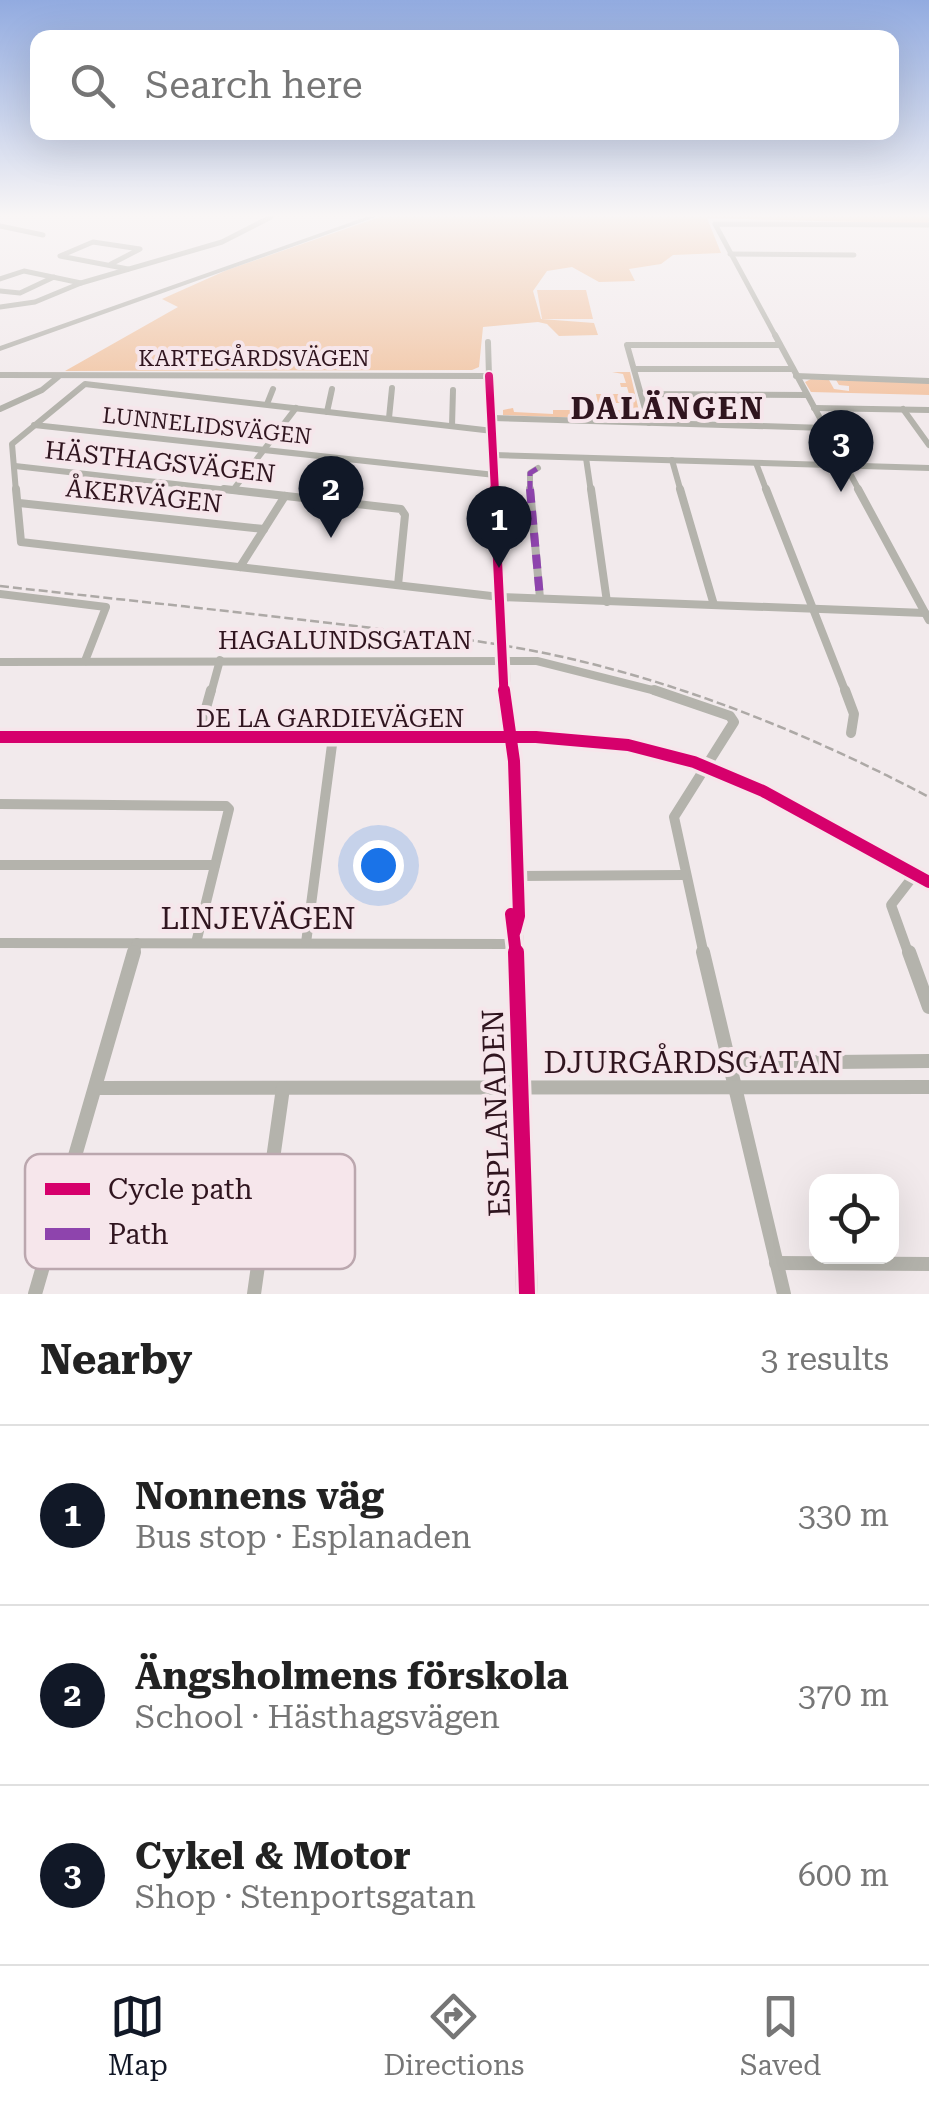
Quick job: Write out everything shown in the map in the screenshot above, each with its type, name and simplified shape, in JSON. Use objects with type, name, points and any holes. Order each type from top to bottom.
[{"type":"street","points":[[0,291],[20,293],[53,277]]},
{"type":"street","points":[[61,277],[81,283]]},
{"type":"street","points":[[0,307],[36,302],[103,277]]},
{"type":"street","points":[[0,349],[200,277]]},
{"type":"street","points":[[743,277],[927,616]]},
{"type":"street","points":[[0,364],[27,342]]},
{"type":"street","name":"ESPLANADEN","points":[[488,342],[500,598],[514,761],[519,916],[515,937]]},
{"type":"street","points":[[649,423],[626,345],[780,345]]},
{"type":"street","name":"KARTEGÅRDSVÄGEN","points":[[0,364],[18,376]]},
{"type":"street","points":[[634,369],[929,381]]},
{"type":"street","name":"KARTEGÅRDSVÄGEN","points":[[0,376],[489,376]]},
{"type":"street","points":[[0,409],[38,392],[58,376]]},
{"type":"street","points":[[125,388],[132,376]]},
{"type":"street","points":[[825,428],[649,423],[452,426],[82,386],[13,442],[22,542],[500,598],[927,616]]},
{"type":"street","points":[[389,418],[392,388]]},
{"type":"street","points":[[267,404],[272,389]]},
{"type":"street","points":[[327,412],[332,389]]},
{"type":"street","points":[[452,390],[452,426]]},
{"type":"street","points":[[641,394],[807,395]]},
{"type":"street","points":[[233,490],[296,408]]},
{"type":"street","points":[[814,408],[929,410]]},
{"type":"street","points":[[904,409],[929,445]]},
{"type":"street","name":"LUNNELIDSVÄGEN","points":[[34,425],[495,476]]},
{"type":"street","points":[[494,454],[929,468]]},
{"type":"street","points":[[586,458],[607,602]]},
{"type":"street","points":[[672,460],[714,605]]},
{"type":"street","points":[[756,463],[817,609],[854,714],[851,733]]},
{"type":"street","name":"HÄSTHAGSVÄGEN","points":[[15,466],[403,510],[398,585]]},
{"type":"street","points":[[538,468],[530,474],[530,482],[540,598]]},
{"type":"street","points":[[240,567],[286,496]]},
{"type":"street","name":"ÅKERVÄGEN","points":[[19,503],[264,529]]},
{"type":"street","points":[[0,594],[106,607],[85,661]]},
{"type":"street","points":[[198,737],[220,660]]},
{"type":"street","name":"HAGALUNDSGATAN","points":[[0,662],[504,660],[553,664],[665,693],[730,716],[731,726],[706,768]]},
{"type":"street","name":"DE LA GARDIEVÄGEN","points":[[0,737],[334,737],[510,746],[621,744],[658,751],[706,768],[815,820],[929,882]]},
{"type":"street","points":[[306,942],[334,737]]},
{"type":"street","name":"ESPLANADEN","points":[[510,746],[508,800],[527,1294]]},
{"type":"street","points":[[706,768],[673,822],[784,1294]]},
{"type":"street","points":[[0,804],[226,806],[229,810],[196,943]]},
{"type":"street","points":[[0,864],[215,865]]},
{"type":"street","points":[[915,874],[891,905],[929,1007]]},
{"type":"street","points":[[518,876],[684,875]]},
{"type":"street","name":"LINJEVÄGEN","points":[[0,943],[515,937]]},
{"type":"street","points":[[76,1154],[137,942]]},
{"type":"street","name":"DJURGÅRDSGATAN","points":[[730,1063],[929,1061]]},
{"type":"street","name":"DJURGÅRDSGATAN","points":[[96,1088],[929,1086]]},
{"type":"street","points":[[274,1154],[283,1088]]},
{"type":"street","points":[[776,1263],[929,1264]]},
{"type":"street","points":[[35,1294],[42,1269]]},
{"type":"street","points":[[254,1294],[258,1269]]},
{"type":"shaded area","points":[[210,277],[543,277],[533,291],[541,319],[594,323],[598,335],[559,336],[547,324],[538,322],[483,327],[479,367],[472,370],[65,371],[178,307],[162,299]]},
{"type":"shaded area","points":[[591,277],[633,277],[635,281],[599,282]]},
{"type":"shaded area","points":[[537,290],[586,290],[593,319],[542,319]]},
{"type":"shaded area","points":[[612,372],[630,372],[641,420],[503,415],[503,410],[513,408],[514,412],[553,414],[553,410],[633,410],[631,403],[598,403],[596,394],[629,394],[627,387],[621,387],[620,383],[626,383],[623,374]]},
{"type":"shaded area","points":[[829,380],[834,389],[849,391],[849,386],[839,385],[836,380],[929,383],[929,395],[811,392],[805,382]]},
{"type":"railway","points":[[0,586],[427,634],[563,657],[658,683],[750,715],[841,753],[929,797]]},
{"type":"marked path","points":[[538,468],[530,473],[529,481],[540,598]]},
{"type":"cycle path","points":[[489,376],[505,706],[514,761],[519,916],[515,931]]},
{"type":"cycle path","points":[[0,737],[536,737],[628,745],[694,762],[763,791],[929,882]]},
{"type":"cycle path","points":[[511,914],[515,931],[527,1294]]},
{"type":"place","name":"Cykel & Motor","points":[[841,492]]},
{"type":"place","name":"Ängsholmens förskola","points":[[331,538]]},
{"type":"place","name":"Nonnens väg","points":[[499,568]]},
{"type":"district","name":"DALÄNGEN","points":[[668,408]]}]
